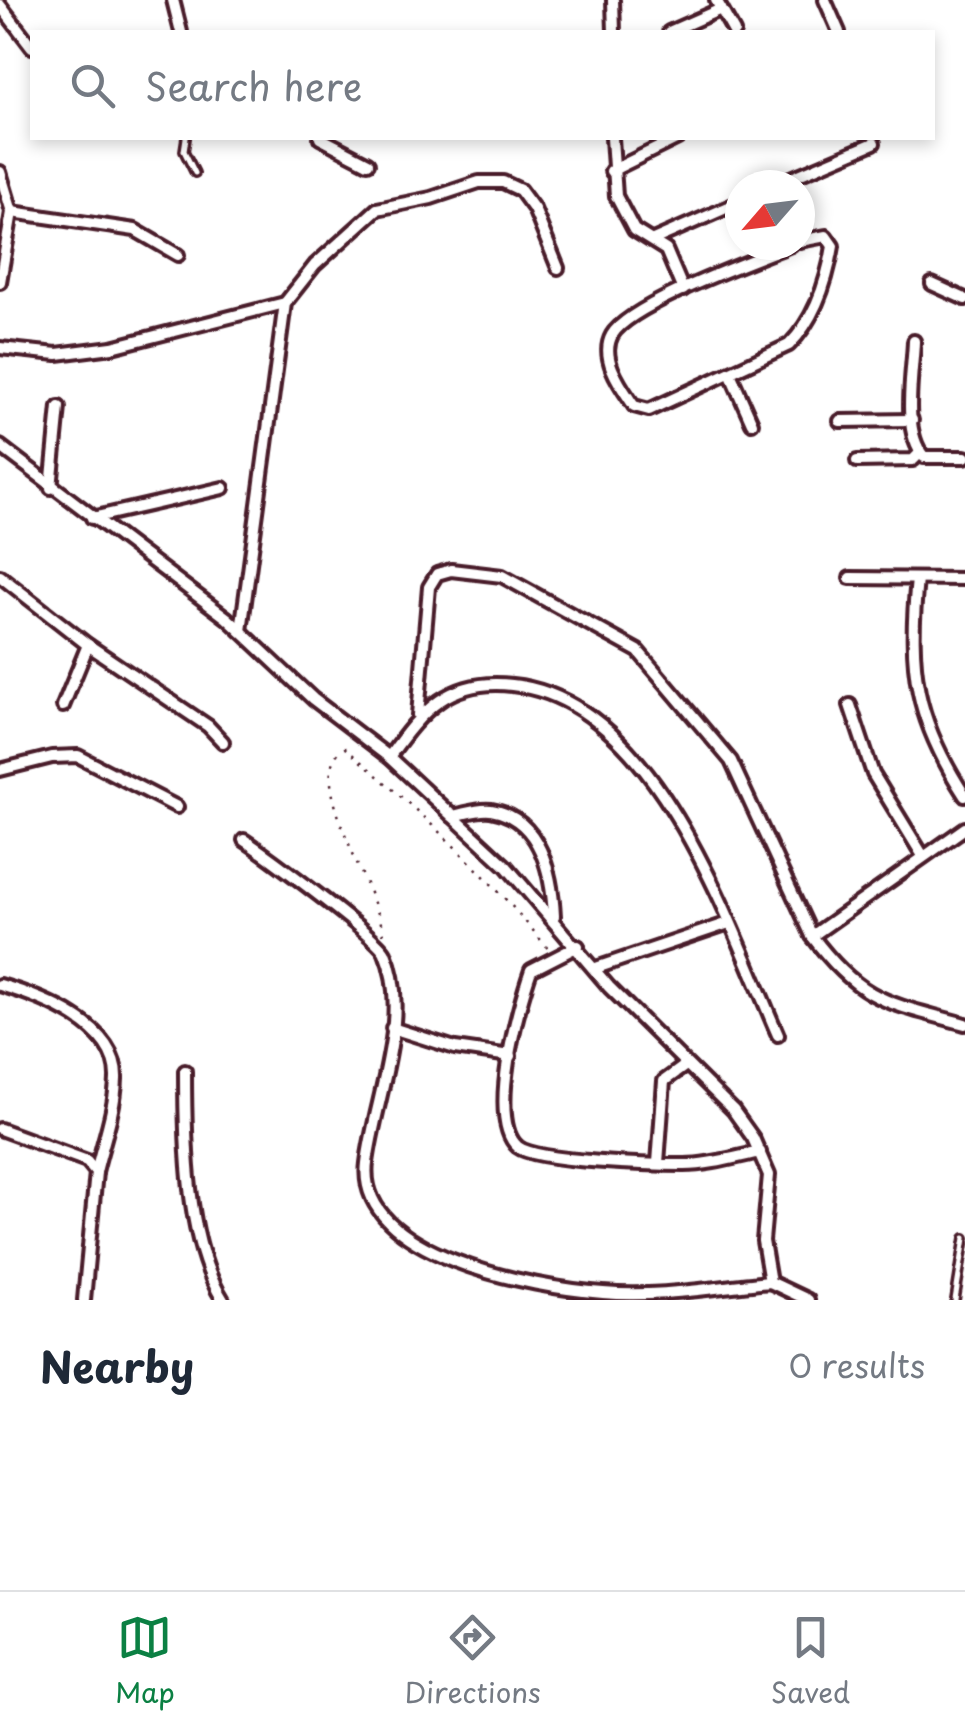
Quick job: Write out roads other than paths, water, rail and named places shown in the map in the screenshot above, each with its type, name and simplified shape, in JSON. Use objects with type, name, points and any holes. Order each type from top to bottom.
[{"type":"street","points":[[172,0],[180,30]]},
{"type":"street","points":[[614,0],[614,30]]},
{"type":"street","points":[[825,0],[838,30]]},
{"type":"street","points":[[673,30],[719,4],[733,30]]},
{"type":"street","points":[[0,5],[30,44]]},
{"type":"street","points":[[324,140],[368,163]]},
{"type":"street","points":[[612,140],[611,172],[616,196],[634,230],[666,250],[683,290]]},
{"type":"street","points":[[611,172],[674,140]]},
{"type":"street","points":[[810,170],[874,143]]},
{"type":"street","points":[[0,172],[12,212],[0,282]]},
{"type":"street","points":[[241,631],[285,303],[315,264],[377,209],[431,198],[479,182],[503,182],[520,190],[534,209],[558,268]]},
{"type":"street","points":[[654,240],[725,209]]},
{"type":"street","points":[[12,212],[135,230],[178,255]]},
{"type":"street","points":[[755,260],[683,290],[626,321],[611,336],[608,352],[615,377],[634,406],[649,410],[788,345],[803,331],[816,305],[832,246],[826,236],[815,239]]},
{"type":"street","points":[[932,284],[965,299]]},
{"type":"street","points":[[0,348],[58,354],[112,347],[285,303]]},
{"type":"street","points":[[914,341],[912,420],[920,453],[924,457],[965,457]]},
{"type":"street","points":[[730,373],[752,424]]},
{"type":"street","points":[[51,488],[58,407]]},
{"type":"street","points":[[840,421],[912,420]]},
{"type":"street","points":[[0,446],[241,631],[313,699],[390,757],[554,917],[596,968],[733,1110],[760,1152],[769,1175],[763,1241],[770,1282]]},
{"type":"street","points":[[858,461],[913,460],[920,453]]},
{"type":"street","points":[[92,518],[222,488]]},
{"type":"street","points":[[418,715],[429,586],[437,574],[451,570],[502,576],[604,629],[638,652],[731,761],[812,936],[874,999],[965,1024]]},
{"type":"street","points":[[0,576],[88,645],[208,726],[223,742]]},
{"type":"street","points":[[850,578],[965,580]]},
{"type":"street","points":[[917,578],[912,656],[917,690],[944,762],[965,796]]},
{"type":"street","points":[[63,706],[88,645]]},
{"type":"street","points":[[390,757],[418,715],[452,693],[483,682],[534,687],[582,707],[670,801],[778,1035]]},
{"type":"street","points":[[850,705],[873,774],[923,856]]},
{"type":"street","points":[[0,770],[52,757],[78,756],[177,807]]},
{"type":"street","points":[[452,816],[488,809],[509,816],[534,839],[552,873],[554,917]]},
{"type":"street","points":[[812,936],[965,828]]},
{"type":"street","points":[[244,840],[335,911],[360,924],[384,950],[392,976],[392,1028],[366,1166],[367,1193],[388,1224],[410,1240],[462,1262],[530,1281],[604,1293],[689,1292],[770,1282],[808,1300]]},
{"type":"street","points":[[596,968],[729,922]]},
{"type":"street","points":[[578,946],[531,970],[520,1000],[504,1096],[507,1129],[517,1146],[540,1158],[687,1166],[760,1152]]},
{"type":"street","points":[[0,985],[34,996],[82,1022],[108,1048],[116,1075],[96,1172],[84,1300]]},
{"type":"street","points":[[392,1028],[455,1048],[510,1056]]},
{"type":"street","points":[[658,1163],[664,1081],[686,1065]]},
{"type":"street","points":[[185,1071],[185,1122],[197,1229],[203,1259],[223,1300]]},
{"type":"street","points":[[0,1129],[87,1161],[96,1172]]},
{"type":"lane","points":[[186,140],[184,151],[196,173]]},
{"type":"lane","points":[[955,1300],[965,1241]]}]
